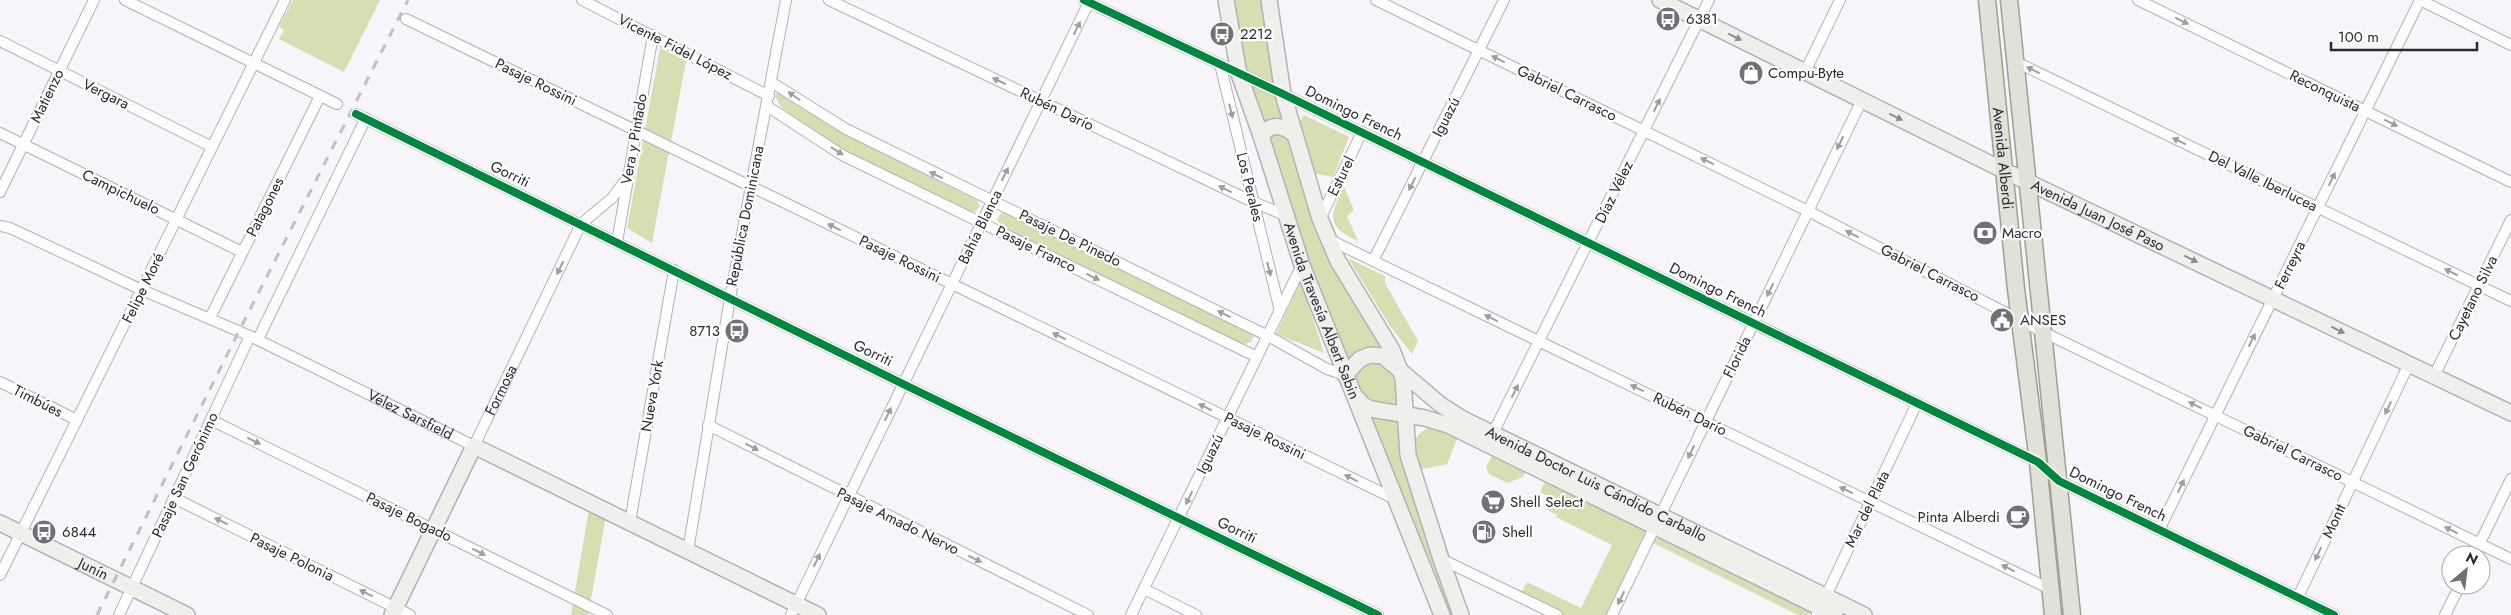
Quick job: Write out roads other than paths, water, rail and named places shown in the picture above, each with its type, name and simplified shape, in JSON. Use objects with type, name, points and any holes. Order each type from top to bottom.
[{"type":"main road","name":"Avenida Travesía Albert Sabin","points":[[1226,0],[1239,74],[1302,265],[1442,615]]},
{"type":"main road","name":"Avenida Travesía Albert Sabin","points":[[1269,0],[1284,94],[1320,219],[1327,238],[1400,368],[1404,389],[1408,455],[1461,615]]},
{"type":"main road","name":"Avenida Juan José Paso","points":[[1660,0],[2005,171],[2511,413]]},
{"type":"main road","name":"Avenida Alberdi","points":[[1987,0],[2020,320],[2052,590],[2053,615]]},
{"type":"main road","name":"Avenida Alberdi","points":[[2009,0],[2072,615]]},
{"type":"main road","points":[[1261,136],[1265,130],[1276,126],[1284,127],[1295,135]]},
{"type":"main road","name":"Avenida Doctor Luis Cándido Carballo","points":[[1345,375],[1360,360],[1378,354],[1389,359],[1441,405],[1490,440]]},
{"type":"main road","points":[[1379,410],[1395,404],[1404,389]]},
{"type":"main road","name":"Avenida Doctor Luis Cándido Carballo","points":[[1352,392],[1363,405],[1448,425],[1490,440],[1658,521],[1835,615]]},
{"type":"main road","name":"Vélez Sarsfield","points":[[474,446],[688,551],[793,610],[818,615]]},
{"type":"main road","name":"Formosa","points":[[394,611],[474,446]]},
{"type":"main road","name":"Junín","points":[[0,523],[187,615]]},
{"type":"main road","name":"Avenida Doctor Luis Cándido Carballo","points":[[1821,606],[1864,615]]},
{"type":"street","name":"Matienzo","points":[[0,192],[94,0]]},
{"type":"street","points":[[125,0],[337,104]]},
{"type":"street","name":"Felipe Moré","points":[[0,575],[284,0]]},
{"type":"street","name":"Vicente Fidel López","points":[[582,0],[653,35],[768,101]]},
{"type":"street","name":"República Dominicana","points":[[688,551],[730,298],[786,0]]},
{"type":"street","name":"Rubén Darío","points":[[829,0],[1253,202],[1285,215]]},
{"type":"street","name":"Gabriel Carrasco","points":[[1376,0],[1808,211],[2043,332],[2511,559]]},
{"type":"street","name":"Iguazú","points":[[1373,261],[1504,0]]},
{"type":"street","name":"Díaz Vélez","points":[[1490,440],[1708,0]]},
{"type":"street","points":[[1805,72],[1840,0]]},
{"type":"street","name":"Reconquista","points":[[2138,0],[2511,182]]},
{"type":"street","points":[[2420,0],[2511,45]]},
{"type":"street","name":"Ferreyra","points":[[2159,530],[2420,0]]},
{"type":"street","name":"Bahía Blanca","points":[[793,610],[1041,101],[1087,1]]},
{"type":"street","name":"Domingo French","points":[[1087,1],[1284,94],[2038,462],[2059,481],[2334,615]]},
{"type":"street","name":"Pasaje Rossini","points":[[406,19],[1395,499]]},
{"type":"street","name":"Vera y Pintado","points":[[617,242],[653,35]]},
{"type":"street","name":"Vergara","points":[[0,41],[212,147]]},
{"type":"street","name":"Del Valle Iberlucea","points":[[2014,62],[2511,301]]},
{"type":"street","name":"Los Perales","points":[[1220,64],[1280,311]]},
{"type":"street","name":"Pasaje De Pinedo","points":[[771,82],[846,130],[1268,336],[1327,369],[1345,375]]},
{"type":"street","name":"Patagones","points":[[210,318],[320,96]]},
{"type":"street","name":"Florida","points":[[1612,615],[1862,100]]},
{"type":"street","name":"Pasaje Franco","points":[[768,101],[842,154],[1257,358]]},
{"type":"street","name":"Gorriti","points":[[361,116],[903,384],[1180,517],[1378,615]]},
{"type":"street","name":"Pasaje San Gerónimo","points":[[118,615],[211,420],[254,338],[361,116]]},
{"type":"street","name":"Esturel","points":[[1320,219],[1362,132]]},
{"type":"street","name":"Campichuelo","points":[[0,133],[242,252]]},
{"type":"street","name":"Formosa","points":[[474,446],[581,224],[612,198],[627,178]]},
{"type":"street","name":"Cayetano Silva","points":[[2434,376],[2511,220]]},
{"type":"street","name":"Vélez Sarsfield","points":[[0,226],[10,228],[142,290],[254,338],[474,446]]},
{"type":"street","name":"Rubén Darío","points":[[1327,238],[2052,590]]},
{"type":"street","name":"Iguazú","points":[[1131,615],[1302,265]]},
{"type":"street","name":"Nueva York","points":[[630,522],[674,270]]},
{"type":"street","name":"Montt","points":[[2298,597],[2409,364]]},
{"type":"street","name":"Timbúes","points":[[0,382],[77,420]]},
{"type":"street","name":"Mar del Plata","points":[[1821,606],[1917,403]]},
{"type":"street","name":"Pasaje Bogado","points":[[211,420],[607,615]]},
{"type":"street","name":"Pasaje Amado Nervo","points":[[708,425],[1088,615]]},
{"type":"street","points":[[2480,544],[2511,479]]},
{"type":"street","name":"Pasaje Polonia","points":[[174,498],[394,611],[410,615]]},
{"type":"street","points":[[1441,559],[1557,615]]},
{"type":"street","points":[[1144,589],[1196,615]]},
{"type":"street","points":[[2445,615],[2455,595]]},
{"type":"railway","points":[[97,615],[408,0]]},
{"type":"place","name":"6381","points":[[1668,19]]},
{"type":"place","name":"2212","points":[[1222,34]]},
{"type":"place","name":"Compu-Byte","points":[[1751,73]]},
{"type":"place","name":"Macro","points":[[1985,233]]},
{"type":"place","name":"ANSES","points":[[2002,320]]},
{"type":"place","name":"8713","points":[[737,331]]},
{"type":"place","name":"Shell Select","points":[[1493,502]]},
{"type":"place","name":"Pinta Alberdi","points":[[2018,517]]},
{"type":"place","name":"6844","points":[[44,532]]},
{"type":"place","name":"Shell","points":[[1484,532]]}]
